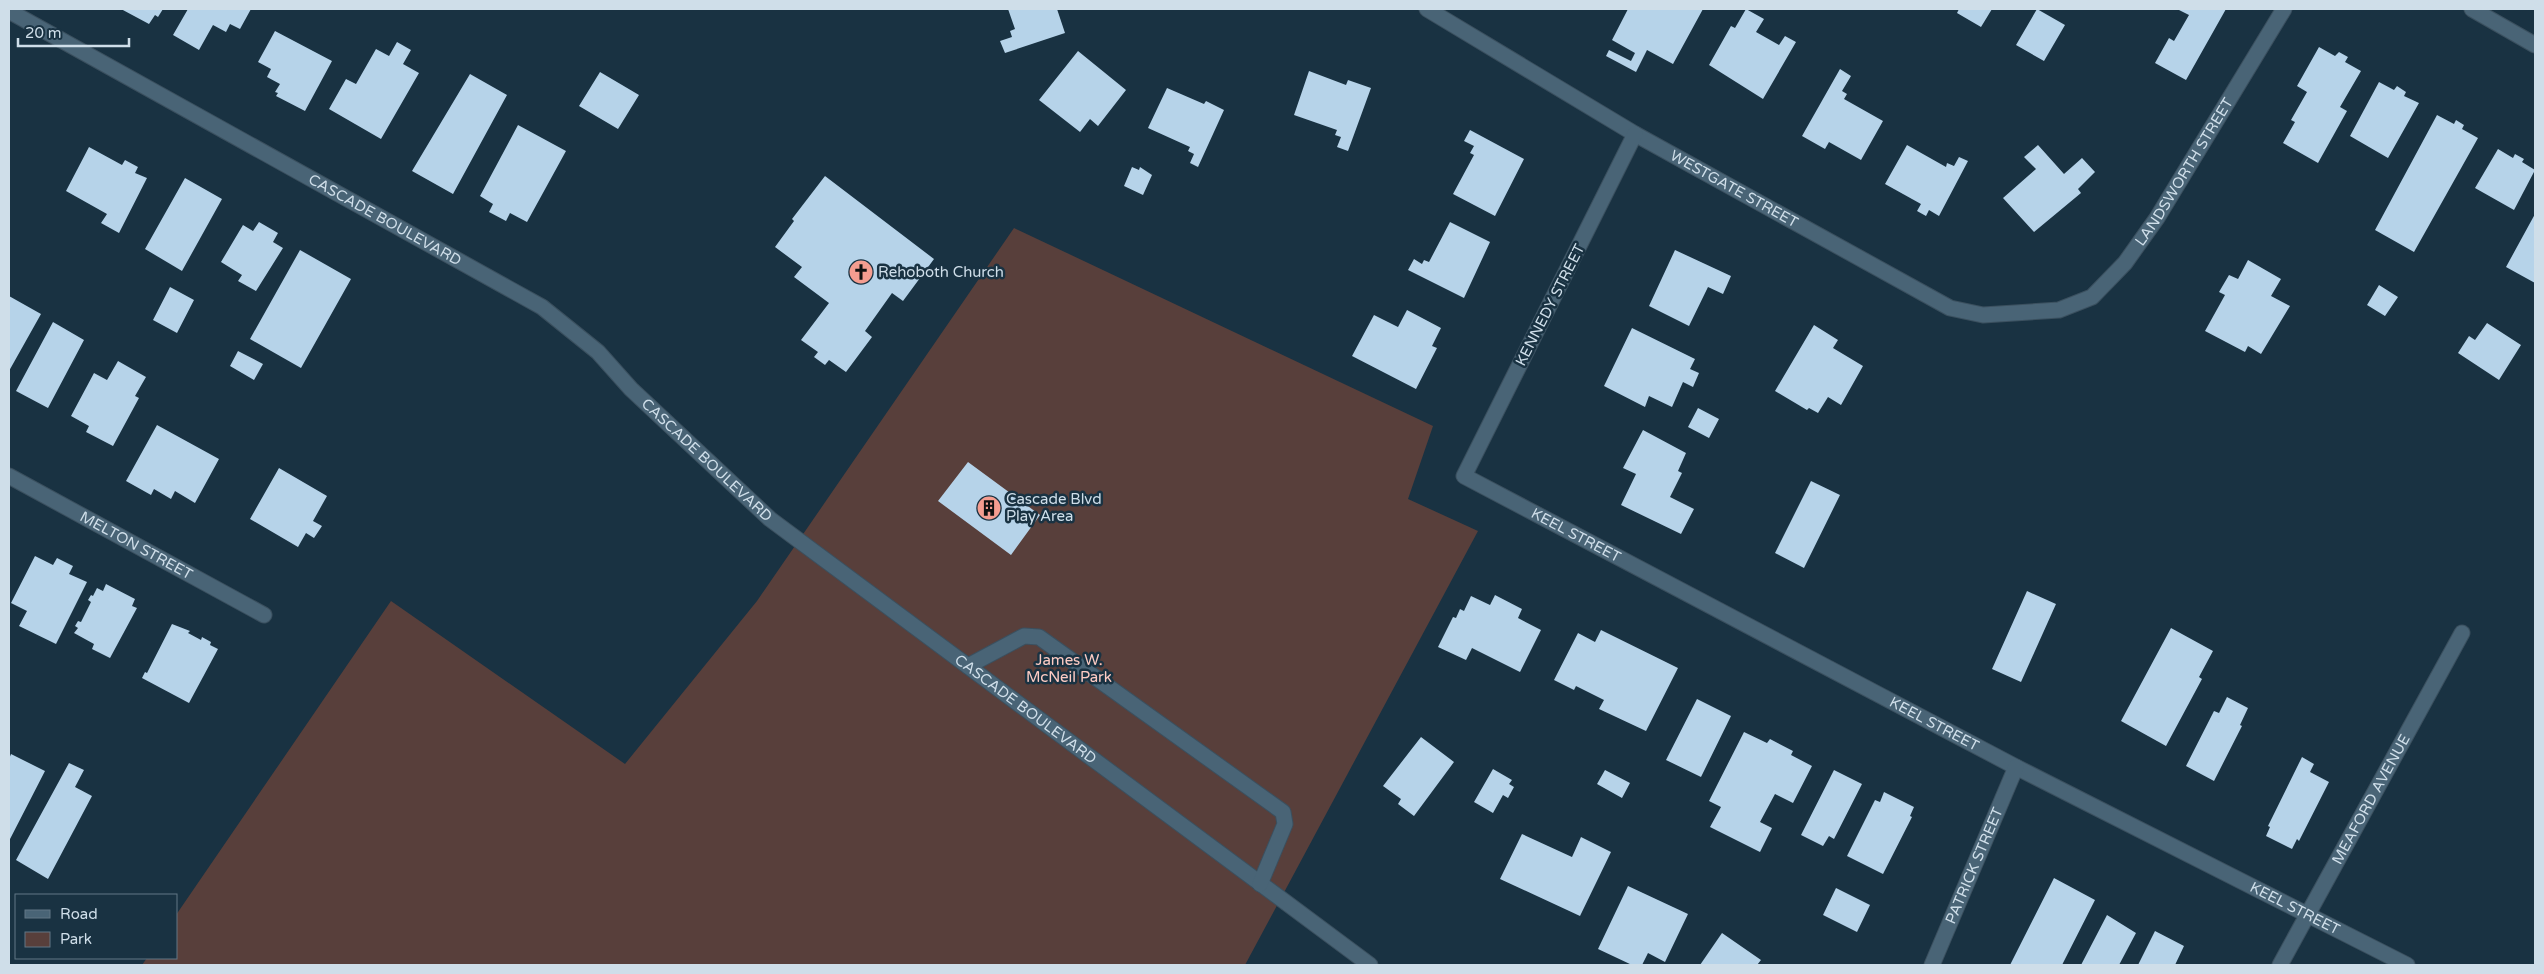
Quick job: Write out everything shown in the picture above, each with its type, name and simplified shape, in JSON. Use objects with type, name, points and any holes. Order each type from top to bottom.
[{"type":"street","name":"WESTGATE STREET","points":[[1427,9],[1635,134],[1950,308],[1982,315],[2059,310]]},
{"type":"street","name":"LANDSWORTH STREET","points":[[2059,310],[2092,297],[2125,263],[2167,202],[2284,9]]},
{"type":"street","points":[[2472,9],[2535,45]]},
{"type":"street","name":"CASCADE BOULEVARD","points":[[9,12],[542,307],[598,352],[631,389],[770,519],[1370,965]]},
{"type":"street","name":"KENNEDY STREET","points":[[1464,476],[1635,134]]},
{"type":"street","name":"MELTON STREET","points":[[9,476],[264,615]]},
{"type":"street","name":"KEEL STREET","points":[[1464,476],[2016,767],[2407,965]]},
{"type":"street","name":"MEAFORD AVENUE","points":[[2280,965],[2462,633]]},
{"type":"street","points":[[968,666],[1024,636],[1039,637],[1283,812],[1285,824],[1260,884]]},
{"type":"street","name":"PATRICK STREET","points":[[1932,965],[2016,767]]},
{"type":"green space","name":"James W. McNeil Park","points":[[1014,228],[1433,426],[1408,499],[1478,531],[1245,965],[142,965],[146,959],[178,959],[178,912],[391,601],[625,764],[757,601]]},
{"type":"building","points":[[121,9],[163,9],[158,17],[155,15],[149,24]]},
{"type":"building","points":[[188,9],[251,9],[240,29],[230,24],[226,32],[213,25],[199,50],[173,35]]},
{"type":"building","points":[[1008,9],[1057,9],[1065,33],[1005,53],[1000,41],[1012,37],[1010,31],[1015,29]]},
{"type":"building","points":[[1628,9],[1703,9],[1673,64],[1647,50],[1636,72],[1606,56],[1609,50],[1631,61],[1635,53],[1612,40]]},
{"type":"building","points":[[1746,9],[1764,19],[1756,32],[1779,45],[1785,36],[1796,42],[1763,99],[1709,65],[1731,26],[1735,28]]},
{"type":"building","points":[[1959,9],[1992,9],[1981,27],[1957,13]]},
{"type":"building","points":[[2037,9],[2065,25],[2044,61],[2016,45]]},
{"type":"building","points":[[2177,9],[2226,9],[2186,80],[2155,63],[2169,38],[2174,41],[2189,15]]},
{"type":"building","points":[[275,31],[332,61],[305,111],[276,96],[278,93],[275,92],[280,84],[267,77],[271,69],[258,62]]},
{"type":"building","points":[[397,42],[411,50],[403,64],[419,73],[381,139],[329,109],[346,79],[356,84],[376,49],[389,56]]},
{"type":"building","points":[[2319,47],[2335,56],[2339,52],[2348,57],[2345,62],[2361,71],[2340,107],[2347,111],[2318,163],[2283,143],[2295,122],[2291,120],[2307,92],[2297,86]]},
{"type":"building","points":[[1078,51],[1126,90],[1098,126],[1090,119],[1080,132],[1039,100]]},
{"type":"building","points":[[1840,69],[1851,76],[1842,91],[1847,94],[1844,99],[1883,121],[1861,160],[1829,142],[1825,149],[1802,136]]},
{"type":"building","points":[[1309,71],[1346,85],[1348,80],[1371,88],[1348,151],[1337,147],[1341,137],[1335,135],[1337,130],[1294,115]]},
{"type":"building","points":[[600,72],[639,95],[618,129],[579,106]]},
{"type":"building","points":[[470,74],[507,95],[453,194],[412,171]]},
{"type":"building","points":[[2379,82],[2394,90],[2397,86],[2406,92],[2404,96],[2419,103],[2388,158],[2350,136]]},
{"type":"building","points":[[1167,88],[1204,104],[1206,101],[1224,110],[1198,167],[1190,163],[1194,154],[1188,151],[1190,147],[1148,128]]},
{"type":"building","points":[[2437,115],[2454,124],[2456,120],[2464,125],[2462,129],[2478,138],[2414,252],[2375,230]]},
{"type":"building","points":[[518,125],[566,151],[527,222],[510,213],[506,221],[489,212],[493,204],[480,196]]},
{"type":"building","points":[[1470,130],[1524,159],[1495,216],[1453,194],[1474,155],[1470,153],[1474,146],[1464,141]]},
{"type":"building","points":[[1907,145],[1946,167],[1947,163],[1954,166],[1959,157],[1968,161],[1939,216],[1929,210],[1926,216],[1917,211],[1921,204],[1885,184]]},
{"type":"building","points":[[2038,145],[2064,174],[2082,158],[2095,172],[2078,189],[2081,193],[2034,232],[2003,198],[2036,169],[2024,157]]},
{"type":"building","points":[[89,147],[122,165],[125,160],[138,167],[135,173],[147,178],[119,233],[101,223],[107,214],[66,191]]},
{"type":"building","points":[[2498,149],[2513,158],[2515,154],[2524,159],[2522,162],[2535,170],[2514,210],[2475,188]]},
{"type":"building","points":[[1132,167],[1139,170],[1140,167],[1152,175],[1143,195],[1124,186]]},
{"type":"building","name":"Rehoboth Church","points":[[825,176],[934,259],[903,301],[892,293],[865,331],[872,337],[846,372],[829,360],[825,365],[814,357],[818,352],[801,340],[829,303],[794,277],[802,267],[775,247],[794,221],[792,219]]},
{"type":"building","points":[[185,178],[222,199],[182,271],[145,249]]},
{"type":"building","points":[[2535,214],[2535,283],[2506,267]]},
{"type":"building","points":[[259,222],[278,233],[273,242],[283,248],[256,291],[238,281],[242,275],[221,262],[243,225],[253,231]]},
{"type":"building","points":[[1450,222],[1490,242],[1464,298],[1408,270],[1414,259],[1422,264],[1424,260],[1429,262]]},
{"type":"building","points":[[300,250],[351,279],[301,368],[250,339]]},
{"type":"building","points":[[1675,250],[1731,276],[1723,294],[1708,287],[1689,326],[1649,306]]},
{"type":"building","points":[[2248,260],[2281,279],[2271,296],[2290,306],[2261,354],[2248,346],[2245,352],[2205,331],[2225,295],[2219,292],[2229,275],[2238,279]]},
{"type":"building","points":[[2379,285],[2398,297],[2385,316],[2367,305]]},
{"type":"building","points":[[170,287],[194,300],[177,333],[153,320]]},
{"type":"building","points":[[9,296],[41,314],[9,371]]},
{"type":"building","points":[[1407,310],[1441,328],[1432,346],[1437,348],[1416,389],[1352,356],[1374,315],[1398,327]]},
{"type":"building","points":[[53,322],[84,340],[48,408],[16,391]]},
{"type":"building","points":[[2487,323],[2521,345],[2499,380],[2458,353],[2469,336],[2475,340]]},
{"type":"building","points":[[1814,325],[1838,340],[1833,348],[1863,366],[1841,405],[1828,397],[1818,413],[1809,408],[1807,410],[1775,391]]},
{"type":"building","points":[[1632,328],[1695,359],[1690,369],[1699,373],[1693,387],[1683,382],[1672,407],[1649,396],[1645,407],[1604,386]]},
{"type":"building","points":[[238,351],[263,364],[254,380],[230,366]]},
{"type":"building","points":[[118,361],[146,377],[135,396],[139,398],[113,446],[86,432],[89,426],[71,416],[94,373],[107,380]]},
{"type":"building","points":[[1698,408],[1719,419],[1709,438],[1688,427]]},
{"type":"building","points":[[157,425],[219,459],[195,503],[175,491],[171,499],[154,489],[151,495],[126,481]]},
{"type":"building","points":[[1643,430],[1686,453],[1678,471],[1682,473],[1670,497],[1694,509],[1681,534],[1621,505],[1636,474],[1623,468]]},
{"type":"building","name":"Cascade Blvd Play Area","points":[[968,462],[1040,515],[1011,555],[938,501]]},
{"type":"building","points":[[279,468],[327,496],[313,521],[322,526],[314,538],[306,533],[298,547],[250,519]]},
{"type":"building","points":[[1811,481],[1840,495],[1804,568],[1775,553]]},
{"type":"building","points":[[35,556],[53,565],[57,558],[73,566],[69,574],[87,582],[56,644],[19,626],[27,611],[11,603]]},
{"type":"building","points":[[106,584],[135,599],[132,606],[137,608],[110,658],[92,649],[94,644],[74,633],[78,628],[75,626],[78,621],[81,622],[91,602],[88,600],[91,595],[93,596],[97,588],[103,591]]},
{"type":"building","points":[[2027,591],[2056,604],[2021,682],[1992,669]]},
{"type":"building","points":[[1495,595],[1522,609],[1518,618],[1541,630],[1520,672],[1472,648],[1466,660],[1438,647],[1453,617],[1456,618],[1460,609],[1464,611],[1471,596],[1490,605]]},
{"type":"building","points":[[172,624],[190,631],[188,633],[201,640],[202,637],[211,642],[210,645],[218,649],[189,703],[142,678],[145,672],[147,673]]},
{"type":"building","points":[[2171,628],[2213,651],[2199,677],[2202,679],[2166,746],[2121,721]]},
{"type":"building","points":[[1601,630],[1678,668],[1646,731],[1599,709],[1604,700],[1576,686],[1574,690],[1554,680],[1578,633],[1595,642]]},
{"type":"building","points":[[2227,697],[2248,708],[2240,725],[2242,726],[2214,781],[2186,766],[2214,711],[2219,713]]},
{"type":"building","points":[[1697,699],[1731,716],[1701,777],[1666,760]]},
{"type":"building","points":[[1744,732],[1767,743],[1770,739],[1793,751],[1791,755],[1812,766],[1793,803],[1775,794],[1760,822],[1772,828],[1760,852],[1710,827],[1721,807],[1709,801]]},
{"type":"building","points":[[1421,737],[1454,762],[1414,816],[1398,804],[1401,799],[1383,786]]},
{"type":"building","points":[[11,754],[45,771],[9,841],[9,759]]},
{"type":"building","points":[[2302,757],[2314,764],[2310,772],[2329,782],[2299,841],[2297,839],[2292,849],[2266,836],[2270,827],[2268,826]]},
{"type":"building","points":[[69,763],[84,770],[75,787],[92,796],[48,879],[16,860]]},
{"type":"building","points":[[1493,769],[1512,780],[1509,784],[1514,787],[1508,798],[1503,795],[1493,813],[1474,802]]},
{"type":"building","points":[[1605,770],[1630,783],[1622,798],[1597,784]]},
{"type":"building","points":[[1834,770],[1862,784],[1834,839],[1829,836],[1823,846],[1801,835]]},
{"type":"building","points":[[1884,792],[1914,807],[1910,816],[1912,817],[1883,874],[1847,856],[1875,800],[1880,802]]},
{"type":"building","points":[[1522,834],[1572,857],[1581,837],[1611,852],[1580,916],[1500,879]]},
{"type":"building","points":[[2054,878],[2095,900],[2062,965],[2010,965]]},
{"type":"building","points":[[1628,886],[1688,914],[1665,962],[1648,953],[1642,965],[1632,965],[1598,949]]},
{"type":"building","points":[[1836,888],[1870,905],[1857,932],[1823,915]]},
{"type":"building","points":[[2107,915],[2136,933],[2119,965],[2081,965]]},
{"type":"building","points":[[2155,931],[2184,946],[2175,965],[2138,965]]},
{"type":"building","points":[[1722,933],[1761,960],[1757,965],[1700,965]]},
{"type":"place","name":"Rehoboth Church","points":[[861,272]]},
{"type":"place","name":"Cascade Blvd Play Area","points":[[989,508]]}]
